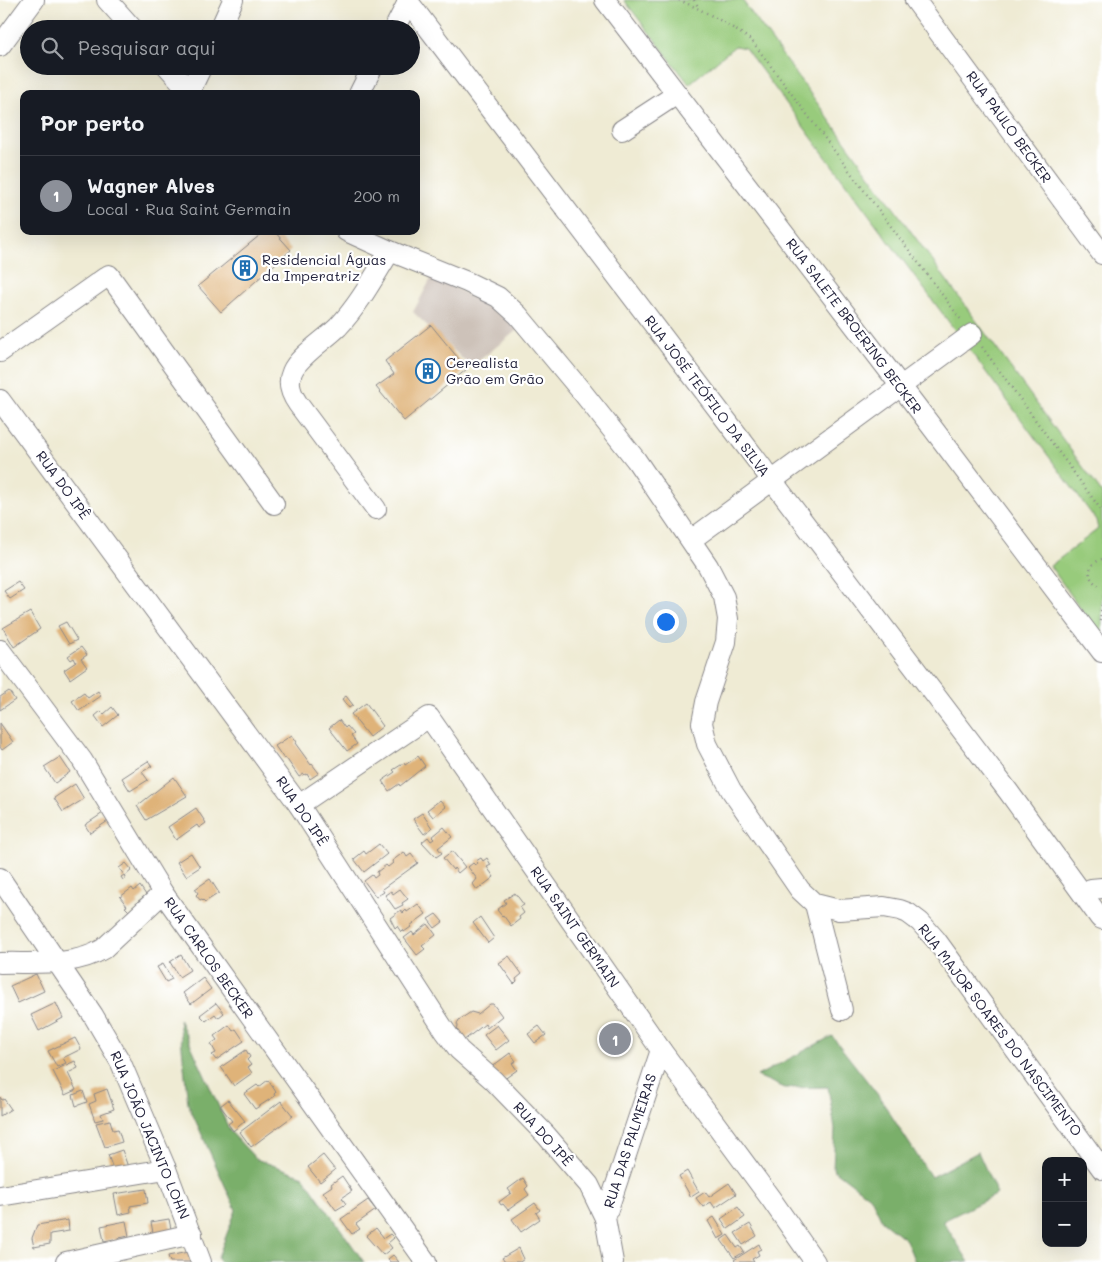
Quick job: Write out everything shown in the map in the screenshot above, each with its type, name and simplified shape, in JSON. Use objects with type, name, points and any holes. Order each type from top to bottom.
[{"type":"street","points":[[0,46],[34,0]]},
{"type":"street","points":[[107,0],[125,20]]},
{"type":"street","points":[[224,20],[233,0]]},
{"type":"street","name":"RUA SALETE BROERING BECKER","points":[[605,0],[1102,652]]},
{"type":"street","name":"RUA PAULO BECKER","points":[[916,0],[1102,254]]},
{"type":"street","points":[[398,20],[408,1]]},
{"type":"street","name":"RUA JOSÉ TEÓFILO DA SILVA","points":[[408,1],[1008,791],[1101,919]]},
{"type":"street","points":[[175,75],[188,90]]},
{"type":"street","points":[[192,90],[198,75]]},
{"type":"street","points":[[361,90],[369,75]]},
{"type":"street","points":[[622,130],[677,94]]},
{"type":"street","points":[[355,235],[474,285],[498,297],[512,308],[636,460],[719,584],[728,619],[726,642],[706,702],[702,723],[707,744],[731,790],[800,890],[815,904],[842,1010]]},
{"type":"street","points":[[376,509],[298,404],[291,391],[289,381],[296,365],[338,327],[354,308],[390,251]]},
{"type":"street","points":[[0,352],[109,275],[274,504]]},
{"type":"street","points":[[691,540],[972,334]]},
{"type":"street","name":"RUA DO IPÊ","points":[[0,400],[299,805],[459,1050],[493,1080],[546,1136],[588,1185],[605,1218]]},
{"type":"street","name":"RUA CARLOS BECKER","points":[[0,650],[82,760],[163,893],[426,1262]]},
{"type":"street","name":"RUA SAINT GERMAIN","points":[[299,805],[429,717],[660,1050],[771,1199],[815,1262]]},
{"type":"street","points":[[1069,873],[1098,891]]},
{"type":"street","name":"RUA JOÃO JACINTO LOHN","points":[[0,878],[94,1015],[121,1064],[166,1168],[201,1262]]},
{"type":"street","points":[[0,963],[57,961],[87,957],[103,949],[163,893]]},
{"type":"street","name":"RUA MAJOR SOARES DO NASCIMENTO","points":[[815,904],[839,910],[884,907],[908,913],[920,922],[936,940],[1102,1169]]},
{"type":"street","name":"RUA DAS PALMEIRAS","points":[[613,1262],[605,1218],[660,1050]]},
{"type":"street","points":[[0,1196],[166,1168]]},
{"type":"street","points":[[66,1262],[192,1234]]},
{"type":"path","points":[[679,0],[700,9],[752,41],[1102,511]]},
{"type":"path","points":[[694,0],[700,9]]},
{"type":"path","points":[[1102,559],[1094,563],[1090,569],[1090,577],[1094,583],[1102,587]]},
{"type":"path","points":[[1099,625],[1102,604]]},
{"type":"shaded area","points":[[433,275],[521,327],[471,367],[413,312]]},
{"type":"green space","points":[[624,0],[742,0],[1102,493],[1102,638],[1050,566],[1098,529],[1096,520],[745,48],[735,46],[689,84]]},
{"type":"green space","points":[[179,1019],[230,1131],[256,1159],[303,1176],[364,1262],[220,1262],[218,1257],[236,1210],[188,1104]]},
{"type":"green space","points":[[832,1036],[878,1095],[931,1177],[978,1152],[997,1194],[943,1221],[969,1262],[915,1262],[906,1240],[882,1221],[872,1199],[833,1169],[835,1129],[828,1087],[785,1088],[757,1076]]},
{"type":"building","name":"Residencial Águas da Imperatriz","points":[[260,235],[278,235],[291,250],[221,312],[198,286]]},
{"type":"building","name":"Cerealista Grão em Grão","points":[[431,325],[467,369],[404,421],[376,387],[394,374],[385,361]]},
{"type":"building","points":[[18,582],[24,590],[10,599],[4,591]]},
{"type":"building","points":[[30,612],[40,629],[14,647],[3,628]]},
{"type":"building","points":[[66,622],[77,640],[69,644],[58,626]]},
{"type":"building","points":[[81,647],[87,655],[81,659],[87,667],[70,679],[64,670],[76,662],[74,658],[71,660],[68,656]]},
{"type":"building","points":[[9,691],[15,700],[0,710],[0,697]]},
{"type":"building","points":[[98,691],[101,696],[79,711],[72,701],[84,693],[88,698]]},
{"type":"building","points":[[346,696],[353,705],[349,708],[342,699]]},
{"type":"building","points":[[366,703],[383,726],[369,737],[351,714]]},
{"type":"building","points":[[112,707],[118,715],[103,727],[95,716],[101,711],[104,714]]},
{"type":"building","points":[[339,720],[345,728],[347,726],[354,734],[351,736],[357,744],[347,751],[329,728]]},
{"type":"building","points":[[0,723],[13,742],[2,750],[0,747]]},
{"type":"building","points":[[292,735],[297,742],[295,743],[319,773],[310,779],[307,774],[299,777],[275,746]]},
{"type":"building","points":[[418,756],[425,766],[400,786],[399,784],[389,791],[382,781],[395,772],[393,770],[404,763],[405,765]]},
{"type":"building","points":[[60,757],[70,772],[55,783],[44,767]]},
{"type":"building","points":[[148,761],[152,766],[142,772],[148,780],[130,791],[122,778]]},
{"type":"building","points":[[174,777],[187,796],[146,820],[137,806]]},
{"type":"building","points":[[75,784],[84,799],[63,812],[54,798]]},
{"type":"building","points":[[440,800],[446,807],[433,817],[427,810]]},
{"type":"building","points":[[196,808],[206,823],[199,828],[197,825],[176,840],[168,827]]},
{"type":"building","points":[[103,813],[108,821],[90,833],[85,825]]},
{"type":"building","points":[[422,813],[432,828],[424,834],[413,819]]},
{"type":"building","points":[[444,827],[452,837],[438,848],[442,853],[436,857],[422,842],[428,837],[431,841],[434,839],[432,837]]},
{"type":"building","points":[[379,844],[387,854],[364,872],[354,859],[364,851],[366,854]]},
{"type":"building","points":[[452,851],[465,867],[458,873],[443,858]]},
{"type":"building","points":[[404,852],[407,857],[411,854],[418,863],[382,889],[384,892],[376,897],[364,881],[372,875],[374,878],[378,875],[377,872],[386,865],[388,867],[393,863],[392,861]]},
{"type":"building","points":[[191,853],[200,867],[186,876],[177,862]]},
{"type":"building","points":[[481,858],[483,861],[487,858],[491,865],[487,867],[494,877],[477,890],[473,884],[477,879],[468,867],[473,863],[475,865],[478,863],[476,861]]},
{"type":"building","points":[[126,863],[132,870],[123,880],[121,877],[124,875],[119,868]]},
{"type":"building","points":[[210,879],[219,893],[205,902],[196,895],[198,893],[195,889]]},
{"type":"building","points":[[140,886],[146,895],[137,902],[139,904],[129,911],[120,897],[132,888],[134,891]]},
{"type":"building","points":[[400,889],[408,899],[402,903],[403,905],[395,909],[385,895],[391,891],[393,894]]},
{"type":"building","points":[[515,893],[524,905],[520,907],[524,913],[511,926],[497,910],[506,903],[504,900]]},
{"type":"building","points":[[418,904],[426,914],[404,932],[403,930],[401,932],[397,926],[395,928],[390,918],[401,910],[403,913],[406,910],[407,912]]},
{"type":"building","points":[[436,914],[443,922],[435,928],[428,919]]},
{"type":"building","points":[[480,917],[494,938],[488,943],[473,923]]},
{"type":"building","points":[[428,924],[436,935],[422,946],[425,949],[417,955],[404,938],[412,932],[414,935]]},
{"type":"building","points":[[181,955],[190,970],[179,977],[170,962]]},
{"type":"building","points":[[509,956],[522,974],[516,979],[517,981],[514,984],[499,963]]},
{"type":"building","points":[[163,964],[172,979],[166,982],[157,967]]},
{"type":"building","points":[[36,974],[44,991],[18,1003],[10,986]]},
{"type":"building","points":[[203,978],[211,989],[191,1004],[183,993]]},
{"type":"building","points":[[56,1003],[63,1018],[39,1031],[31,1015]]},
{"type":"building","points":[[216,1003],[224,1013],[218,1018],[215,1014],[206,1021],[200,1015]]},
{"type":"building","points":[[490,1004],[493,1004],[502,1016],[487,1028],[485,1024],[463,1041],[457,1033],[459,1020],[471,1012],[478,1014]]},
{"type":"building","points":[[229,1025],[233,1031],[236,1029],[244,1041],[216,1060],[212,1055],[216,1053],[211,1044],[217,1040],[214,1036]]},
{"type":"building","points":[[497,1025],[509,1040],[496,1050],[484,1035]]},
{"type":"building","points":[[539,1026],[546,1035],[535,1043],[528,1034]]},
{"type":"building","points":[[616,1029],[622,1036],[614,1043],[608,1035]]},
{"type":"building","points":[[75,1038],[81,1049],[63,1058],[66,1063],[57,1067],[48,1051]]},
{"type":"building","points":[[246,1050],[250,1057],[247,1060],[251,1065],[248,1067],[252,1073],[234,1086],[221,1067]]},
{"type":"building","points":[[510,1053],[516,1061],[512,1063],[517,1070],[503,1080],[490,1068]]},
{"type":"building","points":[[75,1061],[78,1068],[68,1073],[76,1090],[65,1095],[53,1071]]},
{"type":"building","points":[[268,1080],[276,1092],[275,1096],[255,1109],[244,1094],[257,1085],[259,1087]]},
{"type":"building","points":[[107,1089],[114,1109],[101,1114],[103,1119],[95,1121],[89,1104],[96,1101],[94,1094]]},
{"type":"building","points":[[83,1091],[87,1102],[76,1106],[73,1095]]},
{"type":"building","points":[[0,1097],[2,1100],[4,1099],[11,1109],[0,1116]]},
{"type":"building","points":[[228,1100],[245,1121],[233,1131],[228,1124],[232,1121],[220,1106]]},
{"type":"building","points":[[281,1101],[293,1116],[251,1147],[240,1132]]},
{"type":"building","points":[[110,1120],[113,1130],[118,1129],[122,1142],[105,1147],[96,1123]]},
{"type":"building","points":[[122,1150],[128,1167],[114,1172],[108,1155]]},
{"type":"building","points":[[323,1155],[335,1170],[320,1182],[308,1167]]},
{"type":"building","points":[[687,1171],[699,1192],[691,1197],[679,1176]]},
{"type":"building","points":[[342,1176],[352,1191],[342,1198],[346,1204],[336,1210],[323,1192]]},
{"type":"building","points":[[523,1178],[528,1186],[525,1189],[529,1195],[508,1210],[499,1202],[511,1193],[508,1189]]},
{"type":"building","points":[[729,1183],[736,1194],[715,1208],[711,1202],[703,1207],[696,1198],[705,1192],[709,1197]]},
{"type":"building","points":[[146,1189],[148,1203],[130,1206],[131,1212],[118,1215],[114,1194]]},
{"type":"building","points":[[368,1200],[376,1210],[356,1224],[360,1229],[352,1234],[341,1219]]},
{"type":"building","points":[[535,1203],[540,1210],[536,1213],[540,1219],[521,1232],[512,1219]]},
{"type":"building","points":[[738,1207],[745,1217],[728,1229],[721,1219]]},
{"type":"building","points":[[714,1217],[725,1235],[718,1239],[708,1221]]},
{"type":"building","points":[[169,1219],[172,1234],[154,1238],[151,1222]]},
{"type":"building","points":[[68,1220],[69,1231],[50,1234],[50,1244],[34,1247],[32,1238],[37,1225]]},
{"type":"building","points":[[126,1221],[129,1236],[119,1238],[120,1241],[115,1241],[114,1239],[104,1241],[101,1226]]},
{"type":"building","points":[[750,1224],[757,1236],[743,1245],[735,1233]]},
{"type":"building","points":[[376,1228],[384,1238],[390,1234],[394,1238],[388,1243],[392,1248],[383,1255],[366,1236]]},
{"type":"building","points":[[728,1235],[737,1248],[740,1246],[744,1252],[734,1258],[721,1240]]},
{"type":"building","points":[[759,1244],[761,1249],[757,1251],[759,1255],[752,1259],[754,1262],[736,1262],[734,1260]]},
{"type":"building","points":[[519,1248],[524,1259],[520,1262],[505,1262],[502,1258]]},
{"type":"building","points":[[193,1251],[192,1262],[170,1262],[168,1256]]},
{"type":"building","points":[[393,1255],[399,1262],[390,1262],[388,1259]]},
{"type":"place","name":"Residencial Águas da Imperatriz","points":[[245,268]]},
{"type":"place","name":"Cerealista Grão em Grão","points":[[428,371]]},
{"type":"place","name":"Wagner Alves","points":[[615,1039]]}]
